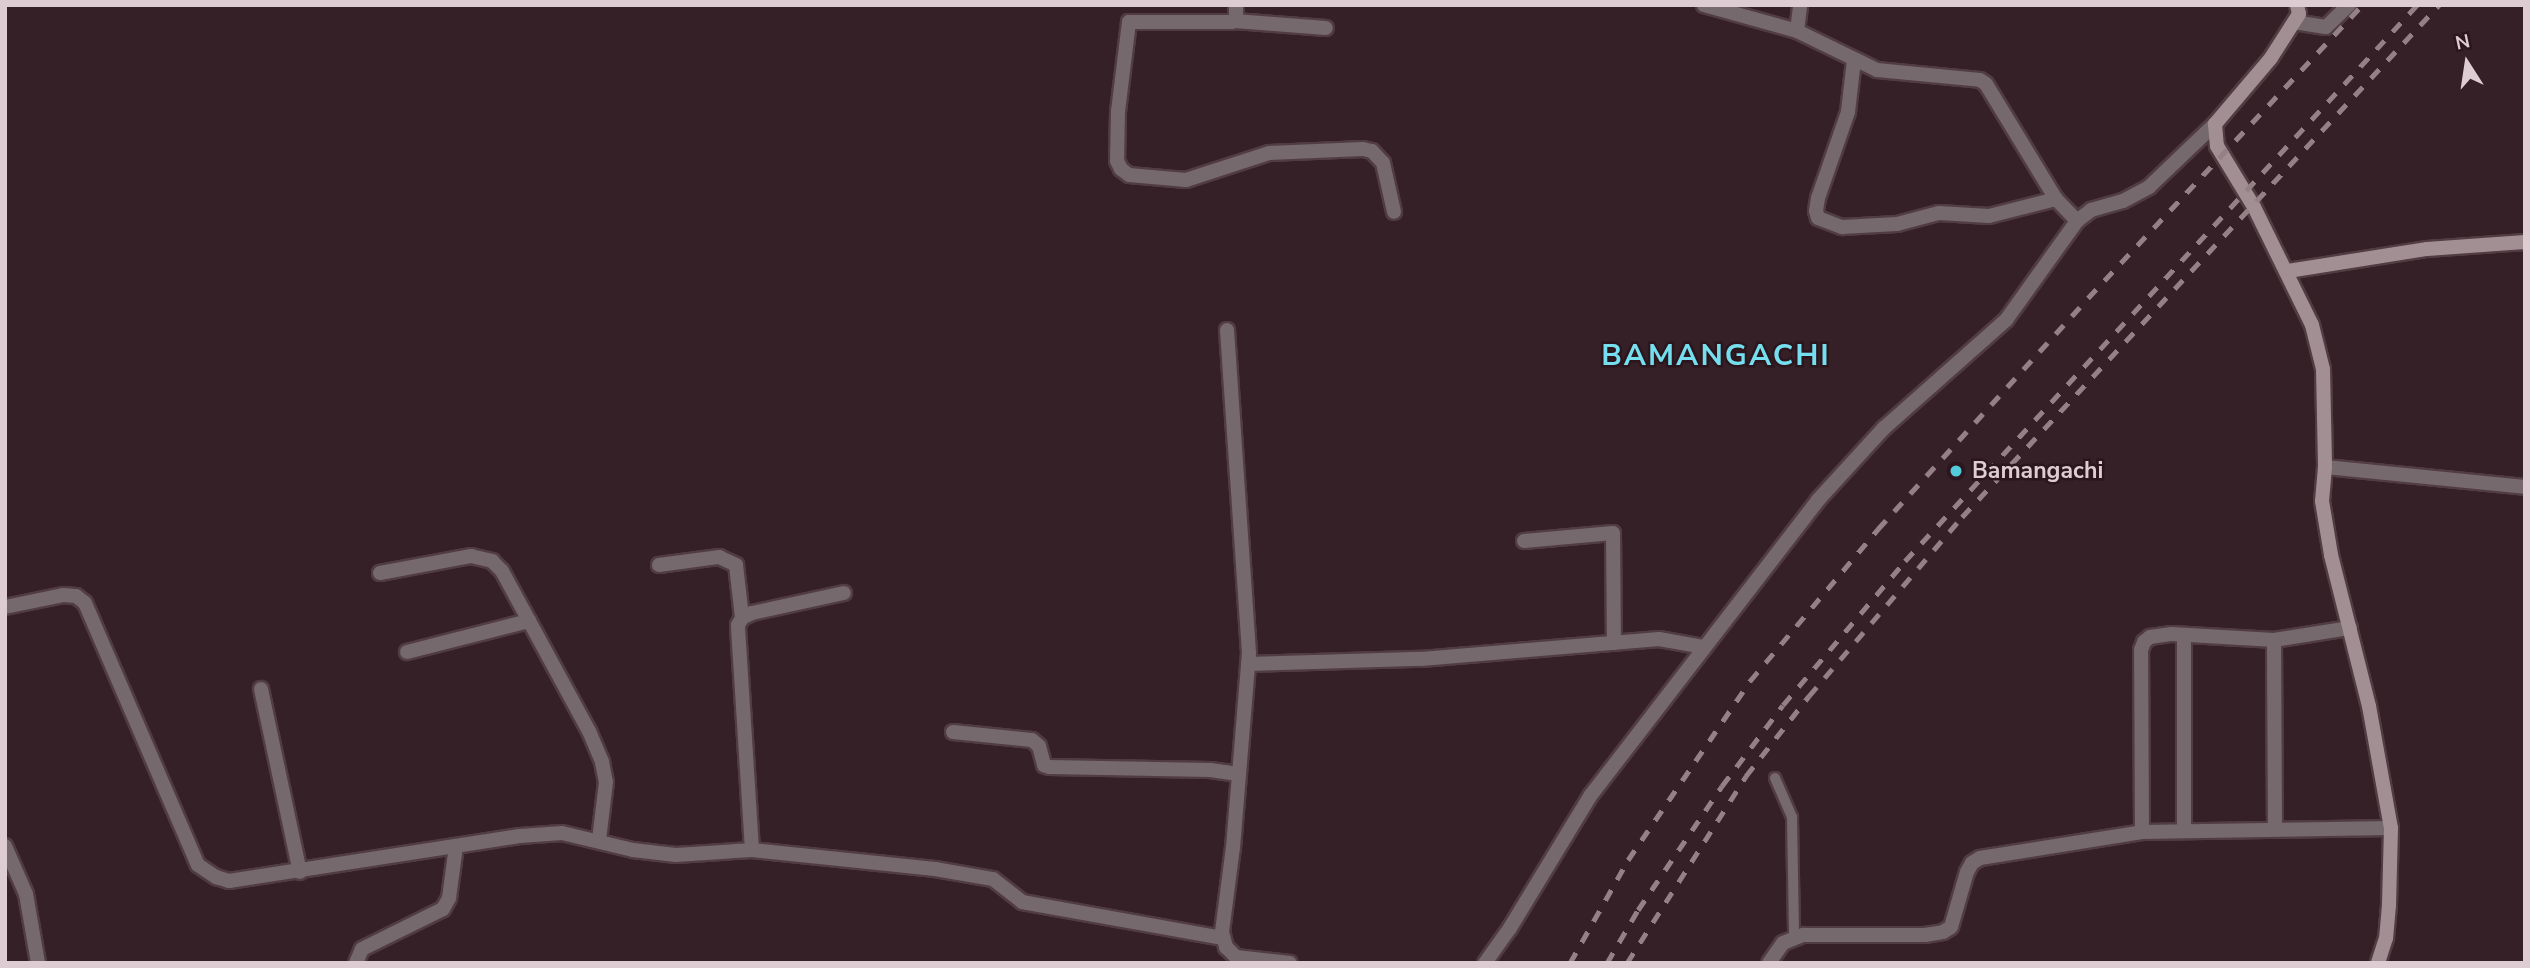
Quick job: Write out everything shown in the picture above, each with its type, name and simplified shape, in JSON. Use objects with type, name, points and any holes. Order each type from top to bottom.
[{"type":"street","points":[[1235,21],[1236,5]]},
{"type":"street","points":[[1704,5],[1797,31],[1877,70],[1980,80],[1986,84],[2056,199],[2077,221]]},
{"type":"street","points":[[1797,31],[1800,5]]},
{"type":"street","points":[[1485,963],[1510,928],[1591,795],[1818,500],[1884,428],[2006,320],[2077,221],[2091,209],[2123,201],[2148,187],[2215,124],[2271,58],[2299,13],[2297,5]]},
{"type":"street","points":[[2294,22],[2326,27],[2350,5]]},
{"type":"street","points":[[1326,28],[1235,21],[1129,22],[1118,111],[1117,161],[1121,169],[1129,175],[1186,180],[1269,153],[1372,151],[1383,163],[1394,212]]},
{"type":"street","points":[[1854,61],[1848,112],[1818,198],[1818,218],[1842,227],[1897,223],[1939,213],[1989,216],[2056,199]]},
{"type":"street","points":[[2215,124],[2217,146],[2255,207],[2312,325],[2323,369],[2325,467],[2322,501],[2369,706],[2391,828],[2386,938],[2378,963]]},
{"type":"street","points":[[2288,271],[2427,249],[2525,242]]},
{"type":"street","points":[[1227,330],[1248,664],[1222,938],[1231,954],[1236,957],[1290,963]]},
{"type":"street","points":[[2325,467],[2525,487]]},
{"type":"street","points":[[1524,541],[1614,533],[1614,643]]},
{"type":"street","points":[[380,573],[481,556],[502,571],[589,730],[602,762],[606,782],[599,840]]},
{"type":"street","points":[[659,565],[719,557],[736,565],[742,618]]},
{"type":"street","points":[[752,850],[738,625],[742,618],[752,613],[844,593]]},
{"type":"street","points":[[5,607],[63,595],[76,596],[85,603],[198,865],[216,877],[229,881],[456,846],[562,833],[633,849],[676,855],[752,850],[988,877],[1000,882],[1022,902],[1222,938]]},
{"type":"street","points":[[407,652],[529,621]]},
{"type":"street","points":[[2142,832],[2141,650],[2150,637],[2184,635],[2274,640],[2350,628]]},
{"type":"street","points":[[2184,635],[2184,831]]},
{"type":"street","points":[[1248,664],[1421,659],[1659,639],[1704,647]]},
{"type":"street","points":[[2274,640],[2275,829]]},
{"type":"street","points":[[261,689],[300,872]]},
{"type":"street","points":[[953,732],[1032,740],[1039,746],[1044,765],[1049,768],[1210,770],[1239,774]]},
{"type":"street","points":[[1769,963],[1783,943],[1794,937],[1925,936],[1943,932],[1951,927],[1967,872],[1972,863],[1980,858],[2142,832],[2391,828]]},
{"type":"street","points":[[5,846],[26,894],[38,963]]},
{"type":"street","points":[[356,963],[362,949],[443,909],[449,898],[456,846]]},
{"type":"lane","points":[[1775,778],[1792,817],[1794,937]]},
{"type":"railway","points":[[1570,963],[1628,860],[1750,681],[1878,529],[2088,298],[2362,5]]},
{"type":"railway","points":[[1607,963],[1638,910],[1722,786],[1783,705],[1905,561],[2417,5]]},
{"type":"railway","points":[[1627,963],[1746,776],[1809,696],[1962,517],[2439,5]]},
{"type":"place","name":"Bamangachi","points":[[1956,471]]},
{"type":"district","name":"BAMANGACHI","points":[[1716,356]]}]
